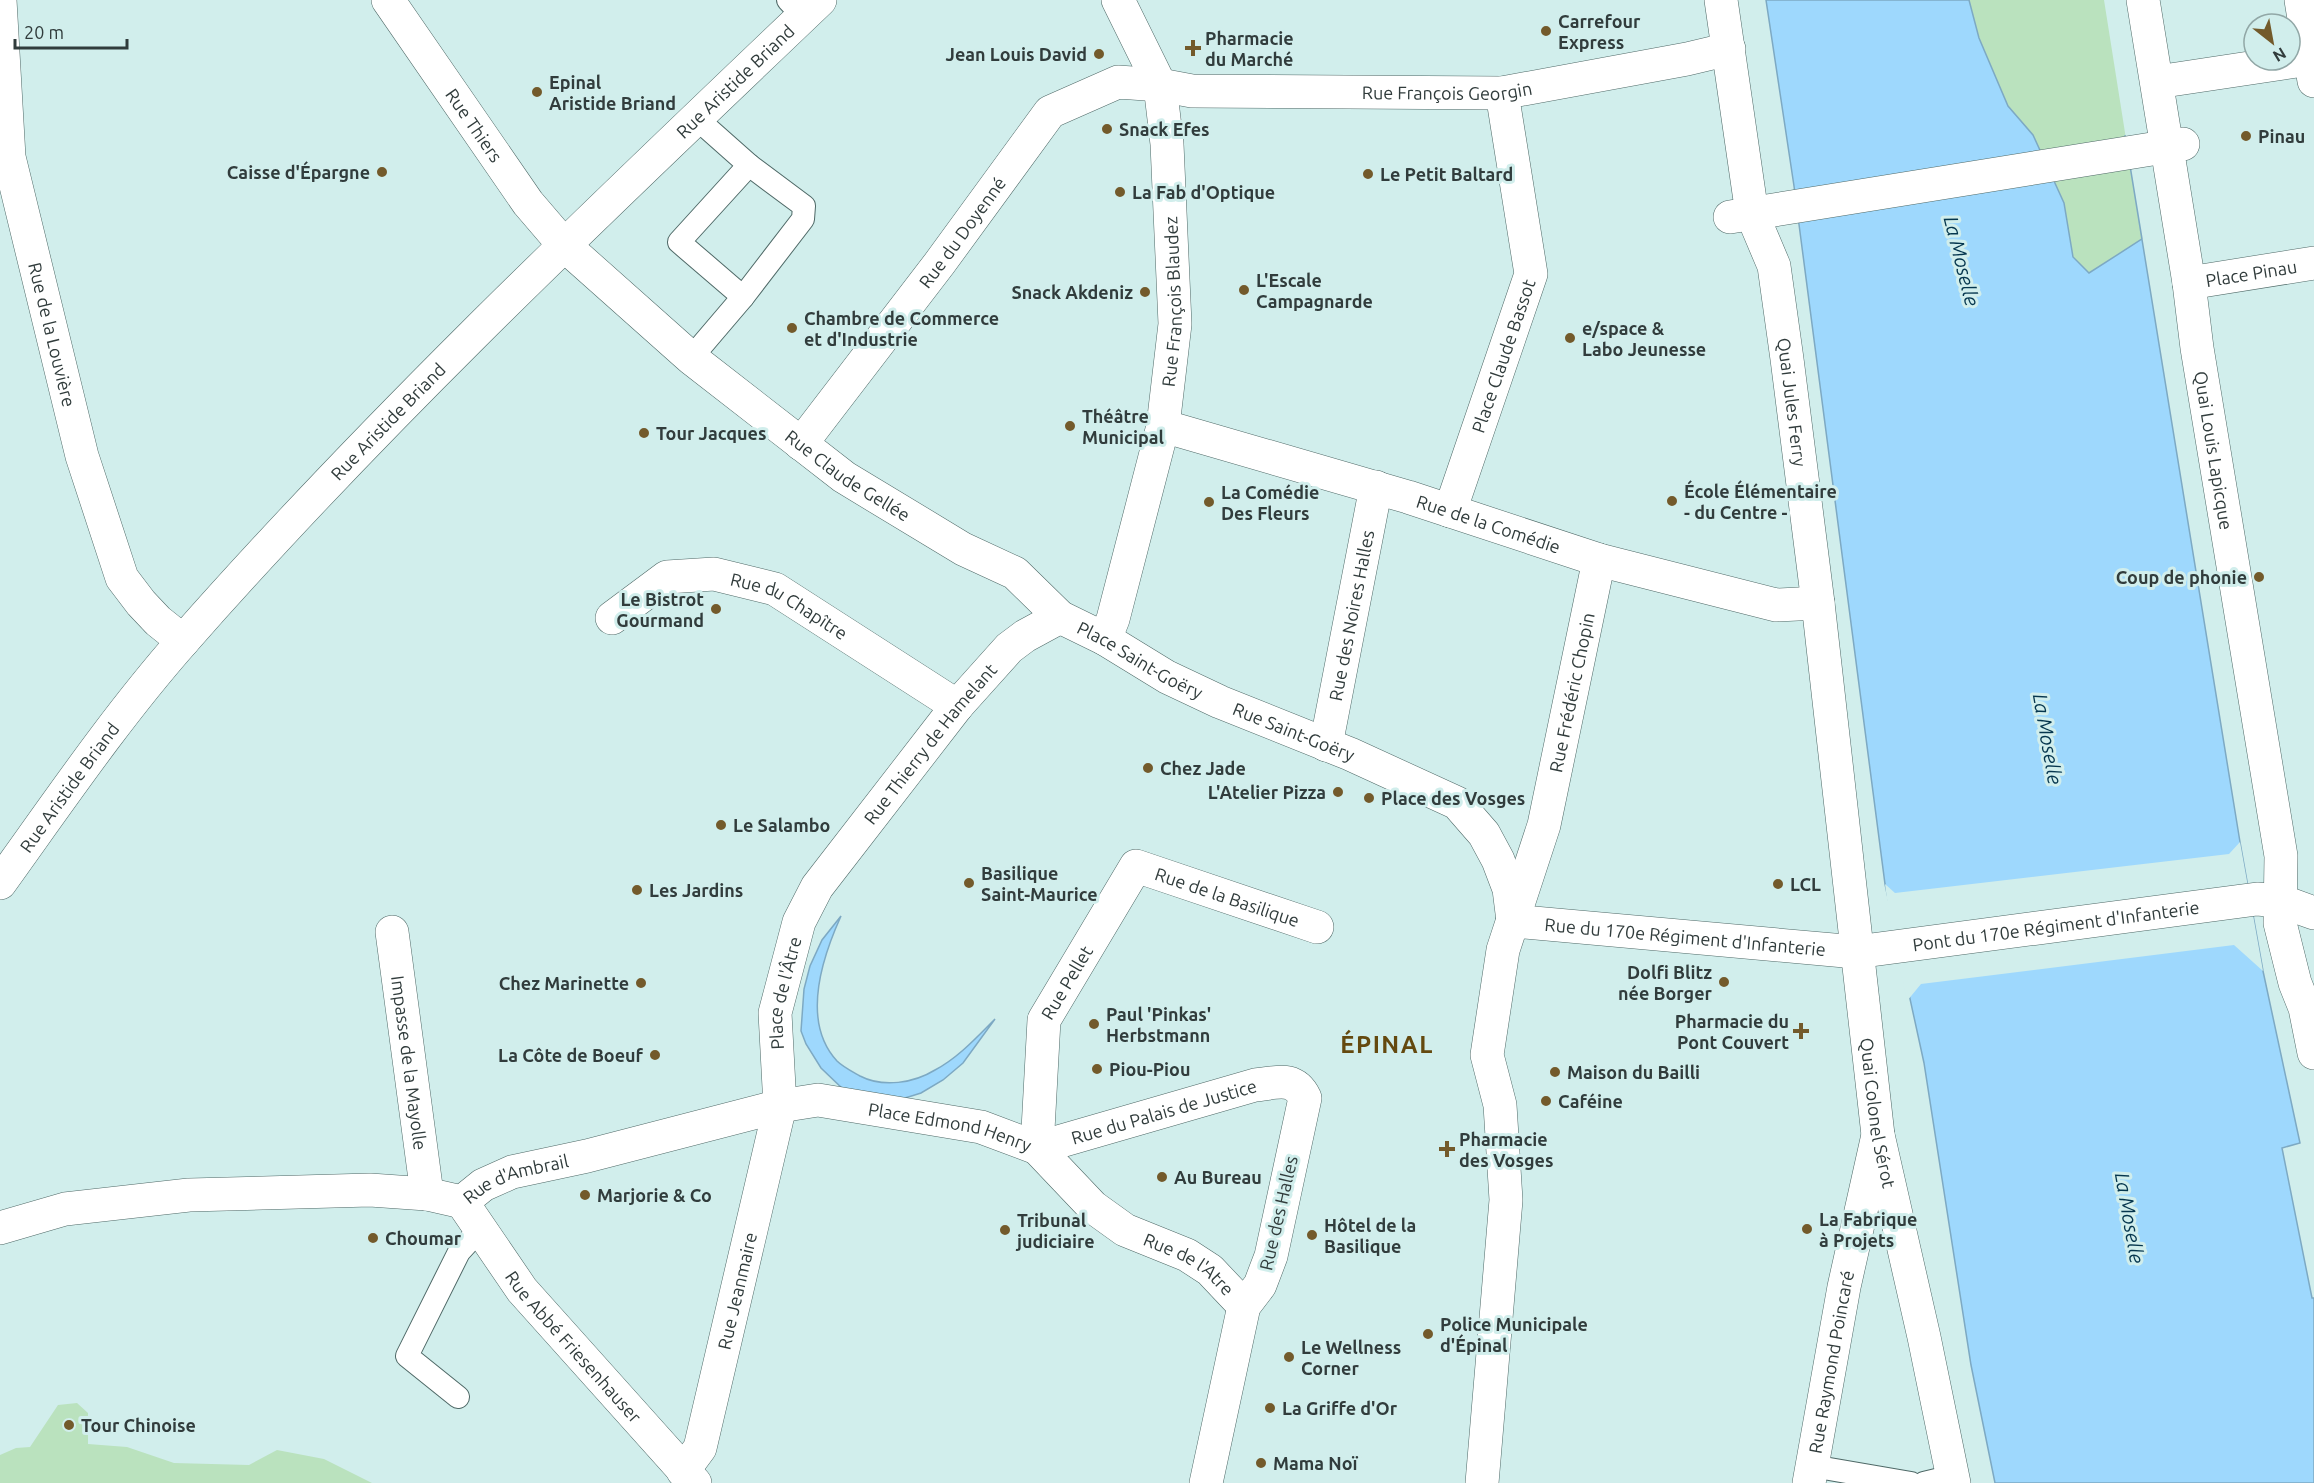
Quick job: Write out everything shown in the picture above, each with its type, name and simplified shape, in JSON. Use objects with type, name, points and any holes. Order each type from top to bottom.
[{"type":"street","name":"Rue de la Louvière","points":[[0,0],[4,156],[82,456],[122,578],[147,609],[183,641]]},
{"type":"street","name":"Rue Thiers","points":[[388,0],[528,203],[564,245]]},
{"type":"street","name":"Rue François Blaudez","points":[[1105,639],[1113,619],[1163,426],[1175,324],[1167,144],[1160,85],[1118,0]]},
{"type":"street","name":"Quai Jules Ferry","points":[[1721,0],[1729,49],[1741,215],[1774,266],[1818,603],[1856,952]]},
{"type":"street","name":"Quai Louis Lapicque","points":[[2143,0],[2157,82],[2174,145],[2197,348],[2281,856],[2269,900],[2280,923],[2295,983],[2310,1015],[2314,1053]]},
{"type":"street","points":[[2157,82],[2312,70],[2301,0]]},
{"type":"street","name":"Rue Aristide Briand","points":[[2,877],[137,696],[183,641],[381,426],[535,272],[696,118],[804,5]]},
{"type":"street","name":"Rue François Georgin","points":[[1160,85],[1192,90],[1502,93],[1687,59],[1729,49]]},
{"type":"street","name":"Rue du Doyenné","points":[[801,444],[939,264],[1050,112],[1118,82],[1160,85]]},
{"type":"street","name":"Place Claude Bassot","points":[[1450,511],[1531,274],[1502,93]]},
{"type":"street","points":[[1741,215],[2174,145]]},
{"type":"street","name":"Rue Claude Gellée","points":[[564,245],[691,358],[844,477],[963,549],[1015,573],[1060,616]]},
{"type":"street","name":"Place Pinau","points":[[2189,283],[2314,262]]},
{"type":"street","name":"Rue de la Comédie","points":[[1163,426],[1376,487],[1599,560],[1776,605],[1818,603]]},
{"type":"street","name":"Rue des Noires Halles","points":[[1326,745],[1376,487]]},
{"type":"street","name":"Rue Frédéric Chopin","points":[[1513,921],[1544,825],[1599,560]]},
{"type":"street","name":"Rue du Chapître","points":[[612,618],[667,577],[714,574],[724,576],[775,590],[957,706]]},
{"type":"street","name":"Place Saint-Goëry","points":[[1060,616],[1105,639],[1149,667],[1220,702]]},
{"type":"street","name":"Rue Thierry de Hamelant","points":[[817,887],[957,706],[1009,648],[1060,616]]},
{"type":"street","name":"Rue Saint-Goëry","points":[[1220,702],[1368,762],[1456,803],[1484,834],[1498,860],[1509,889],[1513,921]]},
{"type":"street","name":"Rue de la Basilique","points":[[1136,866],[1317,927]]},
{"type":"street","name":"Rue Pellet","points":[[1036,1148],[1044,1020],[1136,866]]},
{"type":"street","name":"Place de l'Âtre","points":[[780,1106],[775,1013],[799,922],[817,887]]},
{"type":"street","points":[[2269,900],[2314,913]]},
{"type":"street","name":"Pont du 170e Régiment d'Infanterie","points":[[1856,952],[2269,900]]},
{"type":"street","points":[[1482,1483],[1506,1200],[1500,1105],[1487,1055],[1503,950],[1513,921]]},
{"type":"street","name":"Rue du 170e Régiment d'Infanterie","points":[[1513,921],[1856,952]]},
{"type":"street","name":"Impasse de la Mayolle","points":[[392,932],[427,1194]]},
{"type":"street","name":"Quai Colonel Sérot","points":[[1856,952],[1878,1135],[1924,1337],[1944,1481]]},
{"type":"street","name":"Rue du Palais de Justice","points":[[1036,1148],[1255,1085],[1293,1083]]},
{"type":"street","name":"Rue des Halles","points":[[1206,1483],[1244,1306],[1260,1286],[1271,1256],[1305,1098],[1293,1083]]},
{"type":"street","name":"Place Edmond Henry","points":[[780,1106],[818,1100],[981,1127],[1036,1148],[1093,1207],[1125,1230]]},
{"type":"street","name":"Rue d'Ambrail","points":[[0,1228],[65,1209],[189,1195],[370,1190],[427,1194],[462,1202],[483,1185],[512,1172],[598,1153],[780,1106]]},
{"type":"street","name":"Rue Jeanmaire","points":[[689,1477],[700,1448],[780,1106]]},
{"type":"street","name":"Rue Raymond Poincaré","points":[[1810,1474],[1844,1287],[1878,1135]]},
{"type":"street","name":"Rue Abbé Friesenhauser","points":[[462,1202],[522,1290],[689,1477]]},
{"type":"street","name":"Rue de l'Atre","points":[[1125,1230],[1187,1255],[1210,1270],[1244,1306]]},
{"type":"lane","points":[[691,358],[743,297],[803,219],[804,206],[748,165],[696,118]]},
{"type":"lane","points":[[743,297],[679,242],[748,165]]},
{"type":"lane","points":[[458,1397],[407,1356],[459,1252],[480,1229]]},
{"type":"lane","points":[[1810,1474],[1911,1483]]},
{"type":"green space","points":[[1969,0],[2104,0],[2142,240],[2089,273],[2073,257],[2064,203],[2033,135],[2008,106],[1979,38]]},
{"type":"green space","points":[[77,1403],[88,1413],[88,1444],[127,1447],[174,1463],[249,1465],[277,1450],[324,1459],[372,1483],[0,1483],[0,1455],[16,1448],[30,1447],[58,1405]]},
{"type":"water","name":"La Moselle","points":[[1766,0],[1969,0],[1979,38],[2008,106],[2033,135],[2064,203],[2073,257],[2089,273],[2142,239],[2240,842],[2263,971],[2300,1143],[2282,1148],[2312,1298],[2314,1298],[2314,1483],[1995,1483],[1971,1365],[1924,1063],[1885,884],[1794,186]]},
{"type":"water","points":[[841,916],[822,970],[817,1009],[826,1045],[837,1061],[845,1067],[860,1076],[878,1082],[908,1081],[918,1078],[952,1060],[995,1019],[963,1063],[943,1080],[921,1093],[902,1099],[844,1090],[821,1068],[806,1044],[801,1031],[804,989],[810,966],[822,940]]},
{"type":"pier","points":[[2240,842],[2263,971],[2234,945],[1921,984],[1907,1001],[1890,921],[1885,884],[1895,893],[2229,854]]},
{"type":"place","name":"Carrefour Express","points":[[1546,31]]},
{"type":"place","name":"Pharmacie du Marché","points":[[1193,48]]},
{"type":"place","name":"Jean Louis David","points":[[1099,54]]},
{"type":"place","name":"Epinal Aristide Briand","points":[[537,92]]},
{"type":"place","name":"Snack Efes","points":[[1107,129]]},
{"type":"place","name":"Pinau","points":[[2246,136]]},
{"type":"place","name":"Caisse d'Épargne","points":[[382,172]]},
{"type":"place","name":"Le Petit Baltard","points":[[1368,174]]},
{"type":"place","name":"La Fab d'Optique","points":[[1120,192]]},
{"type":"place","name":"L'Escale Campagnarde","points":[[1244,290]]},
{"type":"place","name":"Snack Akdeniz","points":[[1145,292]]},
{"type":"place","name":"Chambre de Commerce et d'Industrie","points":[[792,328]]},
{"type":"place","name":"e/space & Labo Jeunesse","points":[[1570,338]]},
{"type":"place","name":"Théâtre Municipal","points":[[1070,426]]},
{"type":"place","name":"Tour Jacques","points":[[644,433]]},
{"type":"place","name":"École Élémentaire - du Centre -","points":[[1672,501]]},
{"type":"place","name":"La Comédie Des Fleurs","points":[[1209,502]]},
{"type":"place","name":"Coup de phonie","points":[[2259,577]]},
{"type":"place","name":"Le Bistrot Gourmand","points":[[716,609]]},
{"type":"place","name":"Chez Jade","points":[[1148,768]]},
{"type":"place","name":"L'Atelier Pizza","points":[[1338,792]]},
{"type":"place","name":"Place des Vosges","points":[[1369,798]]},
{"type":"place","name":"Le Salambo","points":[[721,825]]},
{"type":"place","name":"Basilique Saint-Maurice","points":[[969,883]]},
{"type":"place","name":"LCL","points":[[1778,884]]},
{"type":"place","name":"Les Jardins","points":[[637,890]]},
{"type":"place","name":"Dolfi Blitz née Borger","points":[[1724,982]]},
{"type":"place","name":"Chez Marinette","points":[[641,983]]},
{"type":"place","name":"Paul 'Pinkas' Herbstmann","points":[[1094,1024]]},
{"type":"place","name":"Pharmacie du Pont Couvert","points":[[1801,1031]]},
{"type":"place","name":"La Côte de Boeuf","points":[[655,1055]]},
{"type":"place","name":"Piou-Piou","points":[[1097,1069]]},
{"type":"place","name":"Maison du Bailli","points":[[1555,1072]]},
{"type":"place","name":"Caféine","points":[[1546,1101]]},
{"type":"place","name":"Pharmacie des Vosges","points":[[1447,1149]]},
{"type":"place","name":"Au Bureau","points":[[1162,1177]]},
{"type":"place","name":"Marjorie & Co","points":[[585,1195]]},
{"type":"place","name":"La Fabrique à Projets","points":[[1807,1229]]},
{"type":"place","name":"Tribunal judiciaire","points":[[1005,1230]]},
{"type":"place","name":"Hôtel de la Basilique","points":[[1312,1235]]},
{"type":"place","name":"Choumar","points":[[373,1238]]},
{"type":"place","name":"Police Municipale d'Épinal","points":[[1428,1334]]},
{"type":"place","name":"Le Wellness Corner","points":[[1289,1357]]},
{"type":"place","name":"La Griffe d'Or","points":[[1270,1408]]},
{"type":"place","name":"Tour Chinoise","points":[[69,1425]]},
{"type":"place","name":"Mama Noï","points":[[1261,1463]]},
{"type":"district","name":"ÉPINAL","points":[[1387,1044]]}]
